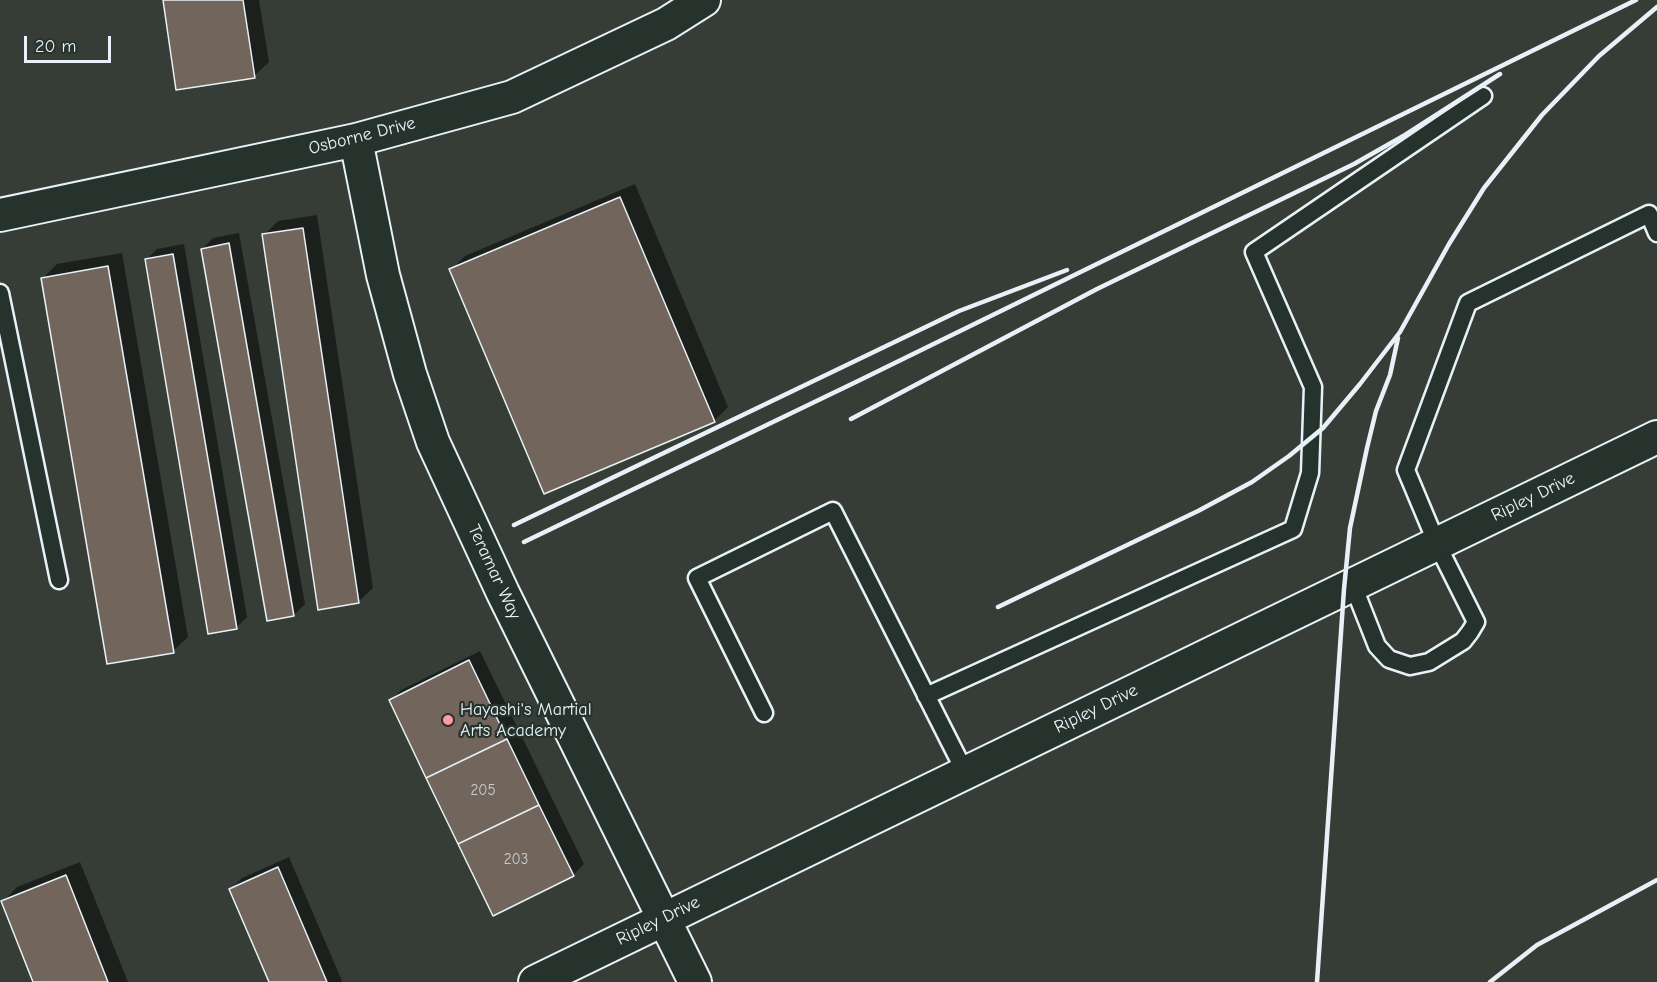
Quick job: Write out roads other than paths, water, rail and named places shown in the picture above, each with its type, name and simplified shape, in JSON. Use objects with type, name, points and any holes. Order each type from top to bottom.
[{"type":"street","name":"Osborne Drive","points":[[0,215],[356,140],[512,97],[666,24],[704,0]]},
{"type":"street","name":"Teramar Way","points":[[356,140],[383,275],[410,374],[433,442],[503,593],[695,982]]},
{"type":"street","name":"Ripley Drive","points":[[535,982],[1657,436]]},
{"type":"lane","points":[[926,696],[1293,529],[1310,473],[1313,387],[1254,252],[1483,96]]},
{"type":"lane","points":[[1353,585],[1377,646],[1389,659],[1410,666],[1429,662],[1463,641],[1476,622],[1437,544],[1406,470],[1468,303],[1649,214],[1657,233]]},
{"type":"lane","points":[[0,293],[59,580]]},
{"type":"lane","points":[[764,713],[697,578],[833,511],[965,772]]},
{"type":"railway","points":[[524,542],[1636,0]]},
{"type":"railway","points":[[998,607],[1198,511],[1252,482],[1323,428],[1400,332],[1449,244],[1484,188],[1542,115],[1599,56],[1657,7]]},
{"type":"railway","points":[[851,419],[1097,289],[1354,164],[1405,135],[1500,74]]},
{"type":"railway","points":[[514,525],[959,311],[1067,270]]},
{"type":"railway","points":[[1317,982],[1350,528],[1376,411],[1390,375],[1398,338]]},
{"type":"railway","points":[[1490,982],[1537,945],[1657,880]]},
{"type":"place","name":"Hayashi's Martial Arts Academy","points":[[448,720]]}]
